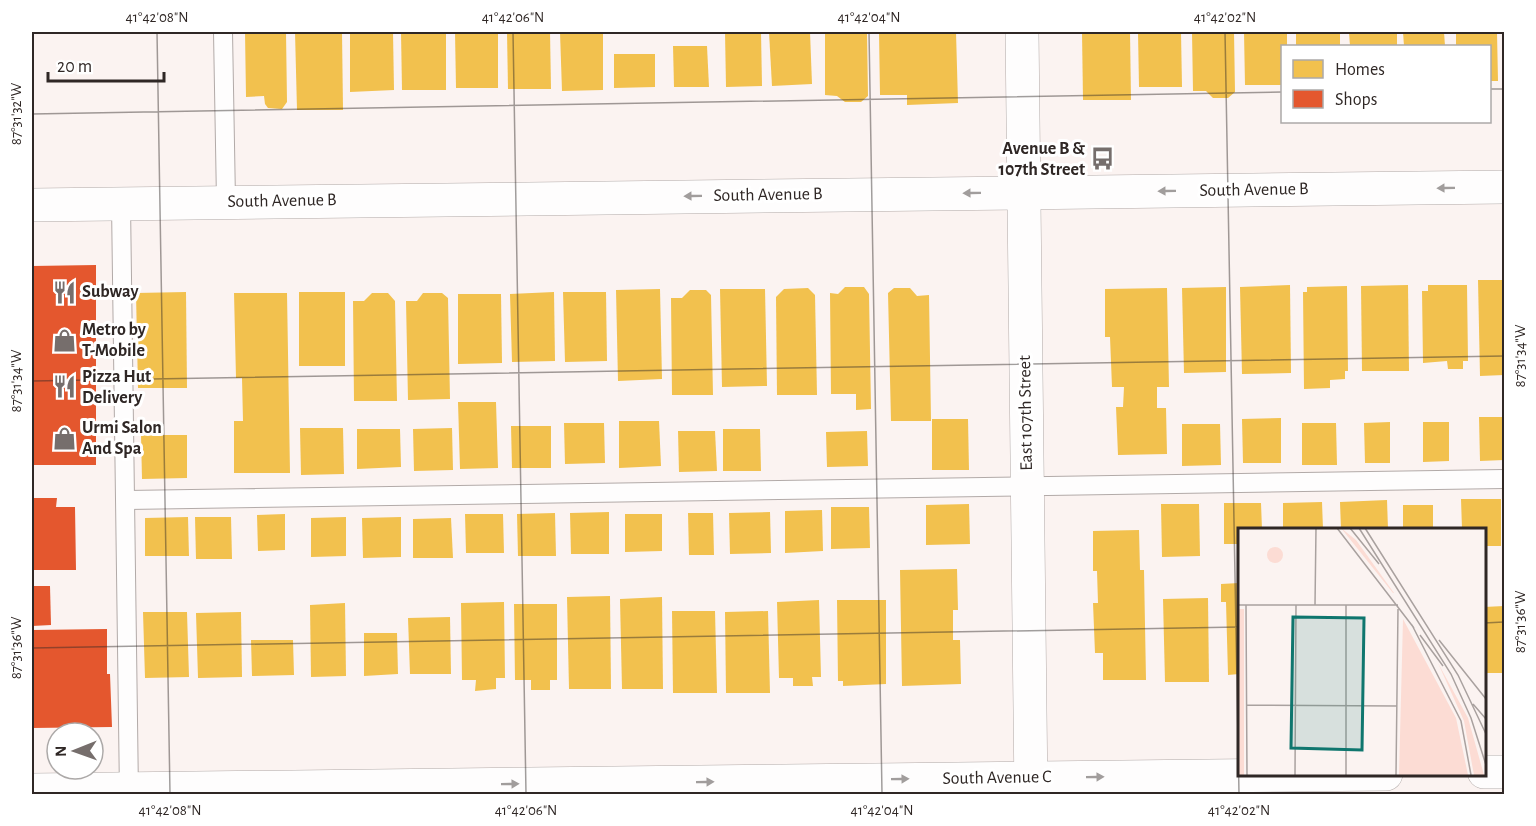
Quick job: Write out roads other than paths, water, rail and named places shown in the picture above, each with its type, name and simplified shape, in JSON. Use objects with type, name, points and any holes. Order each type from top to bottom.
[{"type":"street","name":"East 107th Street","points":[[1022,32],[1030,786]]},
{"type":"street","name":"South Avenue B","points":[[32,205],[1504,187]]},
{"type":"street","points":[[1485,772],[1504,772]]},
{"type":"street","name":"South Avenue C","points":[[32,790],[1030,786],[1356,775]]},
{"type":"lane","points":[[223,32],[226,201]]},
{"type":"lane","points":[[121,204],[127,500],[129,791]]},
{"type":"lane","points":[[127,500],[1027,484],[1504,479]]},
{"type":"place","name":"Avenue B & 107th Street","points":[[1103,159]]},
{"type":"place","name":"Subway","points":[[64,292]]},
{"type":"place","name":"Metro by T-Mobile","points":[[64,340]]},
{"type":"place","name":"Pizza Hut Delivery","points":[[64,387]]},
{"type":"place","name":"Urmi Salon And Spa","points":[[64,438]]}]
